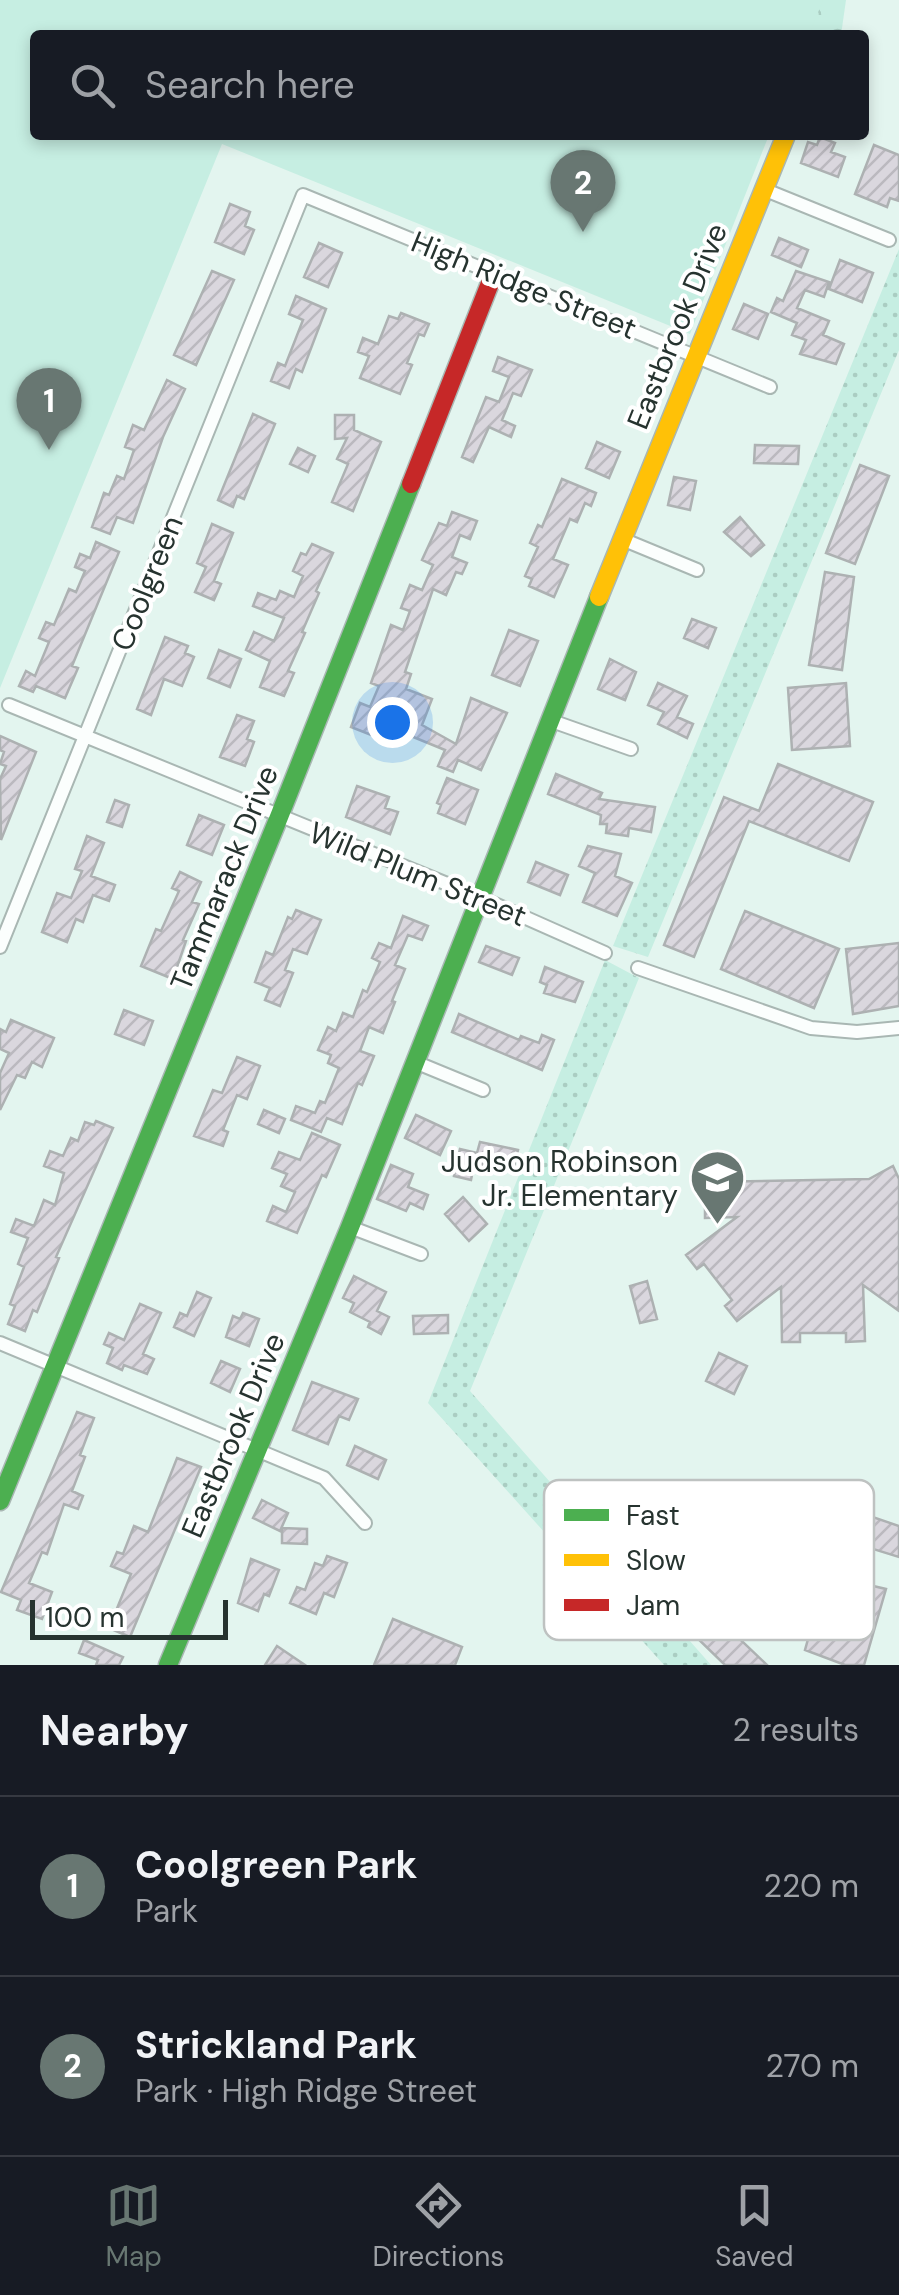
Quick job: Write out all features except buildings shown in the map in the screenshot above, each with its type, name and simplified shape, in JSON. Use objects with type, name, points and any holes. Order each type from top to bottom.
[{"type":"street","name":"Eastbrook Drive","points":[[168,1665],[350,1227],[695,354],[784,140]]},
{"type":"street","points":[[763,189],[888,240]]},
{"type":"street","name":"High Ridge Street","points":[[292,220],[303,195],[770,387]]},
{"type":"street","name":"Coolgreen","points":[[0,946],[292,220]]},
{"type":"street","name":"Tammarack Drive","points":[[0,1501],[279,817],[494,272]]},
{"type":"street","points":[[622,539],[697,570]]},
{"type":"street","name":"Wild Plum Street","points":[[9,704],[479,897],[605,954]]},
{"type":"street","points":[[549,720],[631,749]]},
{"type":"street","points":[[638,968],[811,1028],[857,1032],[899,1028]]},
{"type":"street","points":[[416,1062],[483,1090]]},
{"type":"street","points":[[350,1227],[421,1254]]},
{"type":"street","points":[[0,1343],[324,1478],[365,1523]]},
{"type":"green space","points":[[0,0],[823,0],[811,30],[30,30],[30,140],[767,140],[690,334],[222,144],[0,688]]},
{"type":"green space","points":[[704,0],[846,0],[842,30],[679,30]]},
{"type":"green space","points":[[899,249],[899,350],[648,957],[613,946]]},
{"type":"green space","points":[[605,960],[639,978],[470,1391],[548,1480],[544,1480],[544,1532],[428,1403]]},
{"type":"green space","points":[[641,1640],[689,1640],[711,1665],[664,1665]]},
{"type":"traffic: fast","points":[[0,1501],[411,484]]},
{"type":"traffic: fast","points":[[168,1665],[350,1227],[599,597]]},
{"type":"traffic: slow","points":[[599,597],[784,140]]},
{"type":"traffic: jam","points":[[411,484],[494,273]]},
{"type":"place","name":"Strickland Park","points":[[583,232]]},
{"type":"place","name":"Coolgreen Park","points":[[49,450]]},
{"type":"place","name":"Judson Robinson Jr. Elementary","points":[[717,1227]]}]
